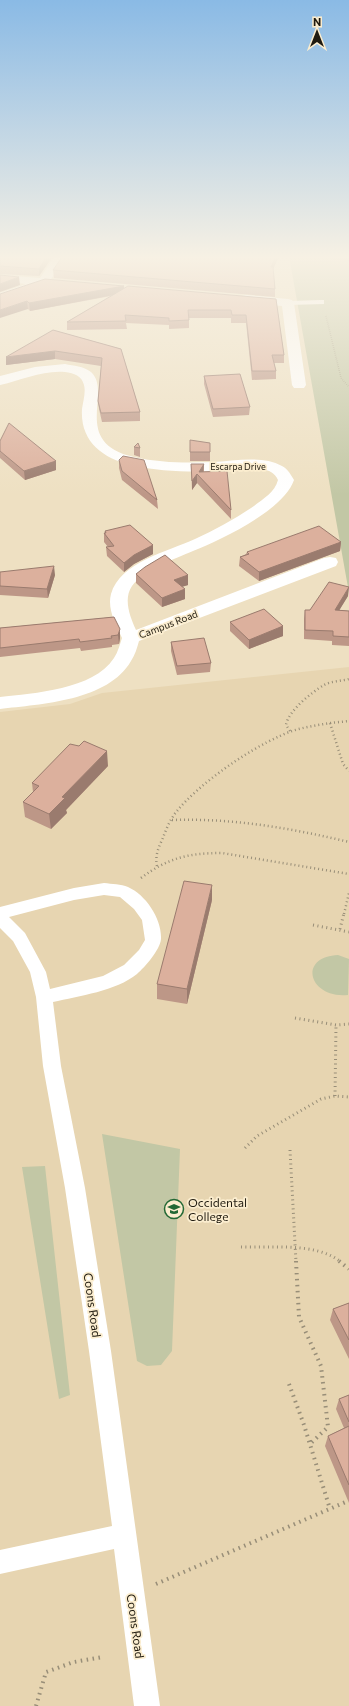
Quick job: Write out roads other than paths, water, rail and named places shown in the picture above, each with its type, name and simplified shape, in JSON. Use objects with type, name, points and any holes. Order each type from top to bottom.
[{"type":"street","points":[[292,336],[299,385]]},
{"type":"street","name":"Escarpa Drive","points":[[0,381],[45,369],[65,368],[77,370],[85,374],[91,384],[89,426],[102,448],[119,458],[148,465],[178,467],[271,466],[282,472],[286,480],[284,489],[254,514],[209,539],[152,564],[136,573],[124,584],[120,595],[120,609],[131,638]]},
{"type":"street","name":"Campus Road","points":[[0,703],[64,695],[90,685],[106,676],[121,662],[127,651],[131,638],[330,562]]},
{"type":"lane","points":[[0,913],[74,894],[104,889],[124,892],[140,905],[150,919],[153,940],[145,955],[130,970],[107,982],[44,997]]},
{"type":"lane","name":"Coons Road","points":[[0,918],[18,937],[38,972],[44,997],[52,1066],[75,1188],[98,1336],[147,1706]]},
{"type":"lane","points":[[0,1562],[124,1535]]},
{"type":"place","name":"Occidental College","points":[[174,1209]]}]
